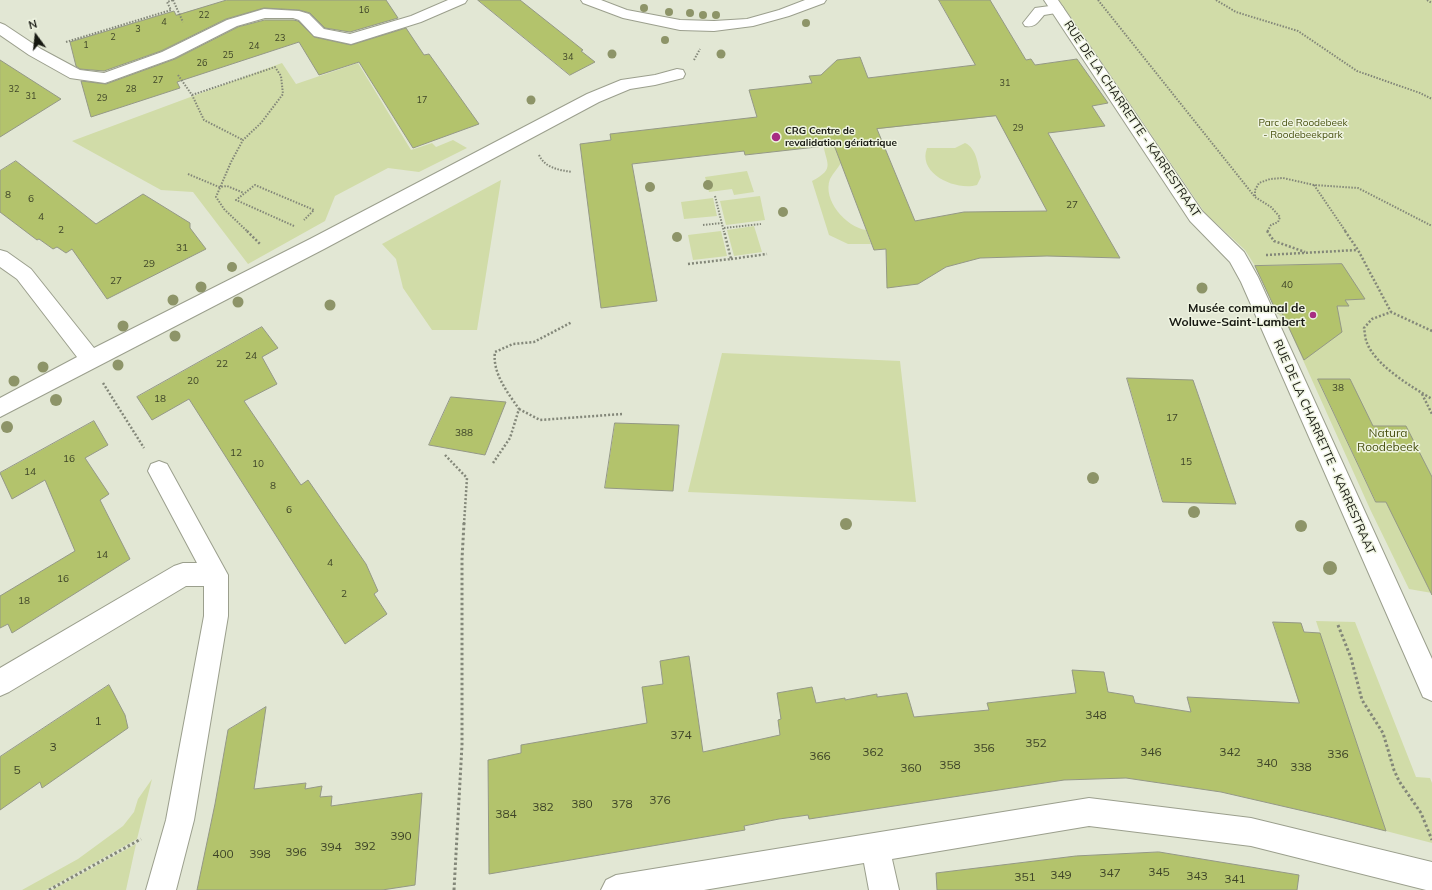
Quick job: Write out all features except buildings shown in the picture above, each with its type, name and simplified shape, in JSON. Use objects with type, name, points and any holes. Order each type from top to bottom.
[{"type":"street","points":[[0,28],[35,52],[76,74],[105,78],[168,55],[232,23],[264,13],[294,14],[304,17],[319,34],[351,39],[416,19],[460,0]]},
{"type":"street","points":[[588,0],[623,14],[680,25],[714,26],[748,22],[784,13],[819,0]]},
{"type":"street","name":"RUE DE LA CHARRETTE - KARRESTRAAT","points":[[1054,4],[1196,216],[1237,257],[1251,282],[1432,688]]},
{"type":"street","points":[[0,408],[90,360],[317,244],[592,98],[620,87],[677,74]]},
{"type":"street","points":[[0,257],[24,274],[90,360]]},
{"type":"street","points":[[153,462],[216,576],[216,616],[180,820],[161,890]]},
{"type":"street","points":[[0,683],[183,574],[216,576]]},
{"type":"street","points":[[616,890],[1089,812],[1251,832],[1432,877]]},
{"type":"street","points":[[876,848],[884,890]]},
{"type":"lane","points":[[1030,23],[1040,10],[1054,4]]},
{"type":"path","points":[[35,52],[171,10],[167,2],[173,0],[182,19]]},
{"type":"path","points":[[1098,0],[1255,196],[1271,207],[1280,217],[1278,222],[1271,224],[1267,232],[1274,240],[1304,252]]},
{"type":"path","points":[[1216,0],[1236,12],[1298,32],[1357,71],[1420,93],[1432,99]]},
{"type":"path","points":[[1427,0],[1432,3]]},
{"type":"path","points":[[192,95],[275,67],[281,76],[283,94],[261,123],[243,140],[219,187],[216,197],[220,204],[260,244],[276,265]]},
{"type":"path","points":[[180,79],[192,95],[204,120],[243,140]]},
{"type":"path","points":[[534,129],[540,137],[540,158],[544,162],[560,170],[572,172]]},
{"type":"path","points":[[188,174],[219,187],[227,186],[245,193]]},
{"type":"path","points":[[1255,196],[1255,190],[1259,183],[1270,179],[1283,178],[1314,185],[1358,188],[1432,226]]},
{"type":"path","points":[[255,185],[314,210],[302,222],[296,227],[236,200],[255,185]]},
{"type":"path","points":[[1314,185],[1358,250],[1391,312],[1432,331]]},
{"type":"path","points":[[715,196],[731,259]]},
{"type":"path","points":[[302,222],[317,244]]},
{"type":"path","points":[[703,225],[722,223]]},
{"type":"path","points":[[724,228],[761,224]]},
{"type":"path","points":[[1237,257],[1358,250]]},
{"type":"path","points":[[688,264],[767,254]]},
{"type":"path","points":[[1391,312],[1372,319],[1364,328],[1367,343],[1379,359],[1389,368],[1432,399]]},
{"type":"path","points":[[572,322],[534,342],[513,344],[496,352],[494,360],[502,385],[518,409],[540,420],[622,414]]},
{"type":"path","points":[[90,360],[153,462]]},
{"type":"path","points":[[1422,393],[1432,414]]},
{"type":"path","points":[[493,463],[504,450],[513,431],[518,409]]},
{"type":"path","points":[[445,455],[467,478],[462,559],[462,745],[454,890]]},
{"type":"path","points":[[1338,625],[1351,658],[1362,700],[1383,733],[1394,770],[1399,781],[1421,813],[1432,840]]},
{"type":"path","points":[[49,890],[141,839]]},
{"type":"green space","name":"Parc de Roodebeek - Roodebeekpark","points":[[1059,0],[1432,0],[1432,593],[1409,589],[1370,509],[1285,320],[1277,313],[1257,269],[1245,250],[1205,213]]},
{"type":"green space","points":[[282,63],[296,84],[358,63],[411,150],[432,143],[436,147],[453,140],[467,148],[419,172],[388,168],[335,196],[325,221],[248,264],[193,192],[161,190],[72,141]]},
{"type":"green space","points":[[833,141],[841,163],[830,179],[828,187],[829,195],[833,204],[844,218],[858,228],[866,230],[871,244],[848,244],[829,235],[812,181],[825,172],[827,168],[828,164],[823,142]]},
{"type":"green space","points":[[965,143],[969,145],[975,153],[981,177],[977,185],[968,186],[949,183],[933,173],[928,166],[925,157],[927,148],[955,148]]},
{"type":"green space","points":[[747,171],[754,192],[734,195],[732,189],[709,192],[705,177]]},
{"type":"green space","points":[[501,180],[477,330],[432,330],[403,288],[396,259],[382,244]]},
{"type":"green space","points":[[760,196],[765,220],[726,225],[720,201]]},
{"type":"green space","points":[[713,198],[717,216],[684,219],[681,202]]},
{"type":"green space","points":[[754,226],[762,252],[734,256],[727,230]]},
{"type":"green space","points":[[721,231],[727,256],[693,260],[688,235]]},
{"type":"green space","points":[[722,353],[900,361],[916,502],[688,492]]},
{"type":"green space","points":[[1316,621],[1355,622],[1416,777],[1430,778],[1432,783],[1432,843],[1386,831]]},
{"type":"green space","points":[[152,779],[137,839],[46,890],[22,890],[78,859],[123,826],[134,812],[138,799]]},
{"type":"green space","points":[[136,844],[126,890],[52,890]]},
{"type":"place","name":"CRG Centre de revalidation gériatrique","points":[[776,137]]},
{"type":"place","name":"Musée communal de Woluwe-Saint-Lambert","points":[[1313,315]]},
{"type":"park label","name":"Natura Roodebeek","points":[[1388,440]]}]
